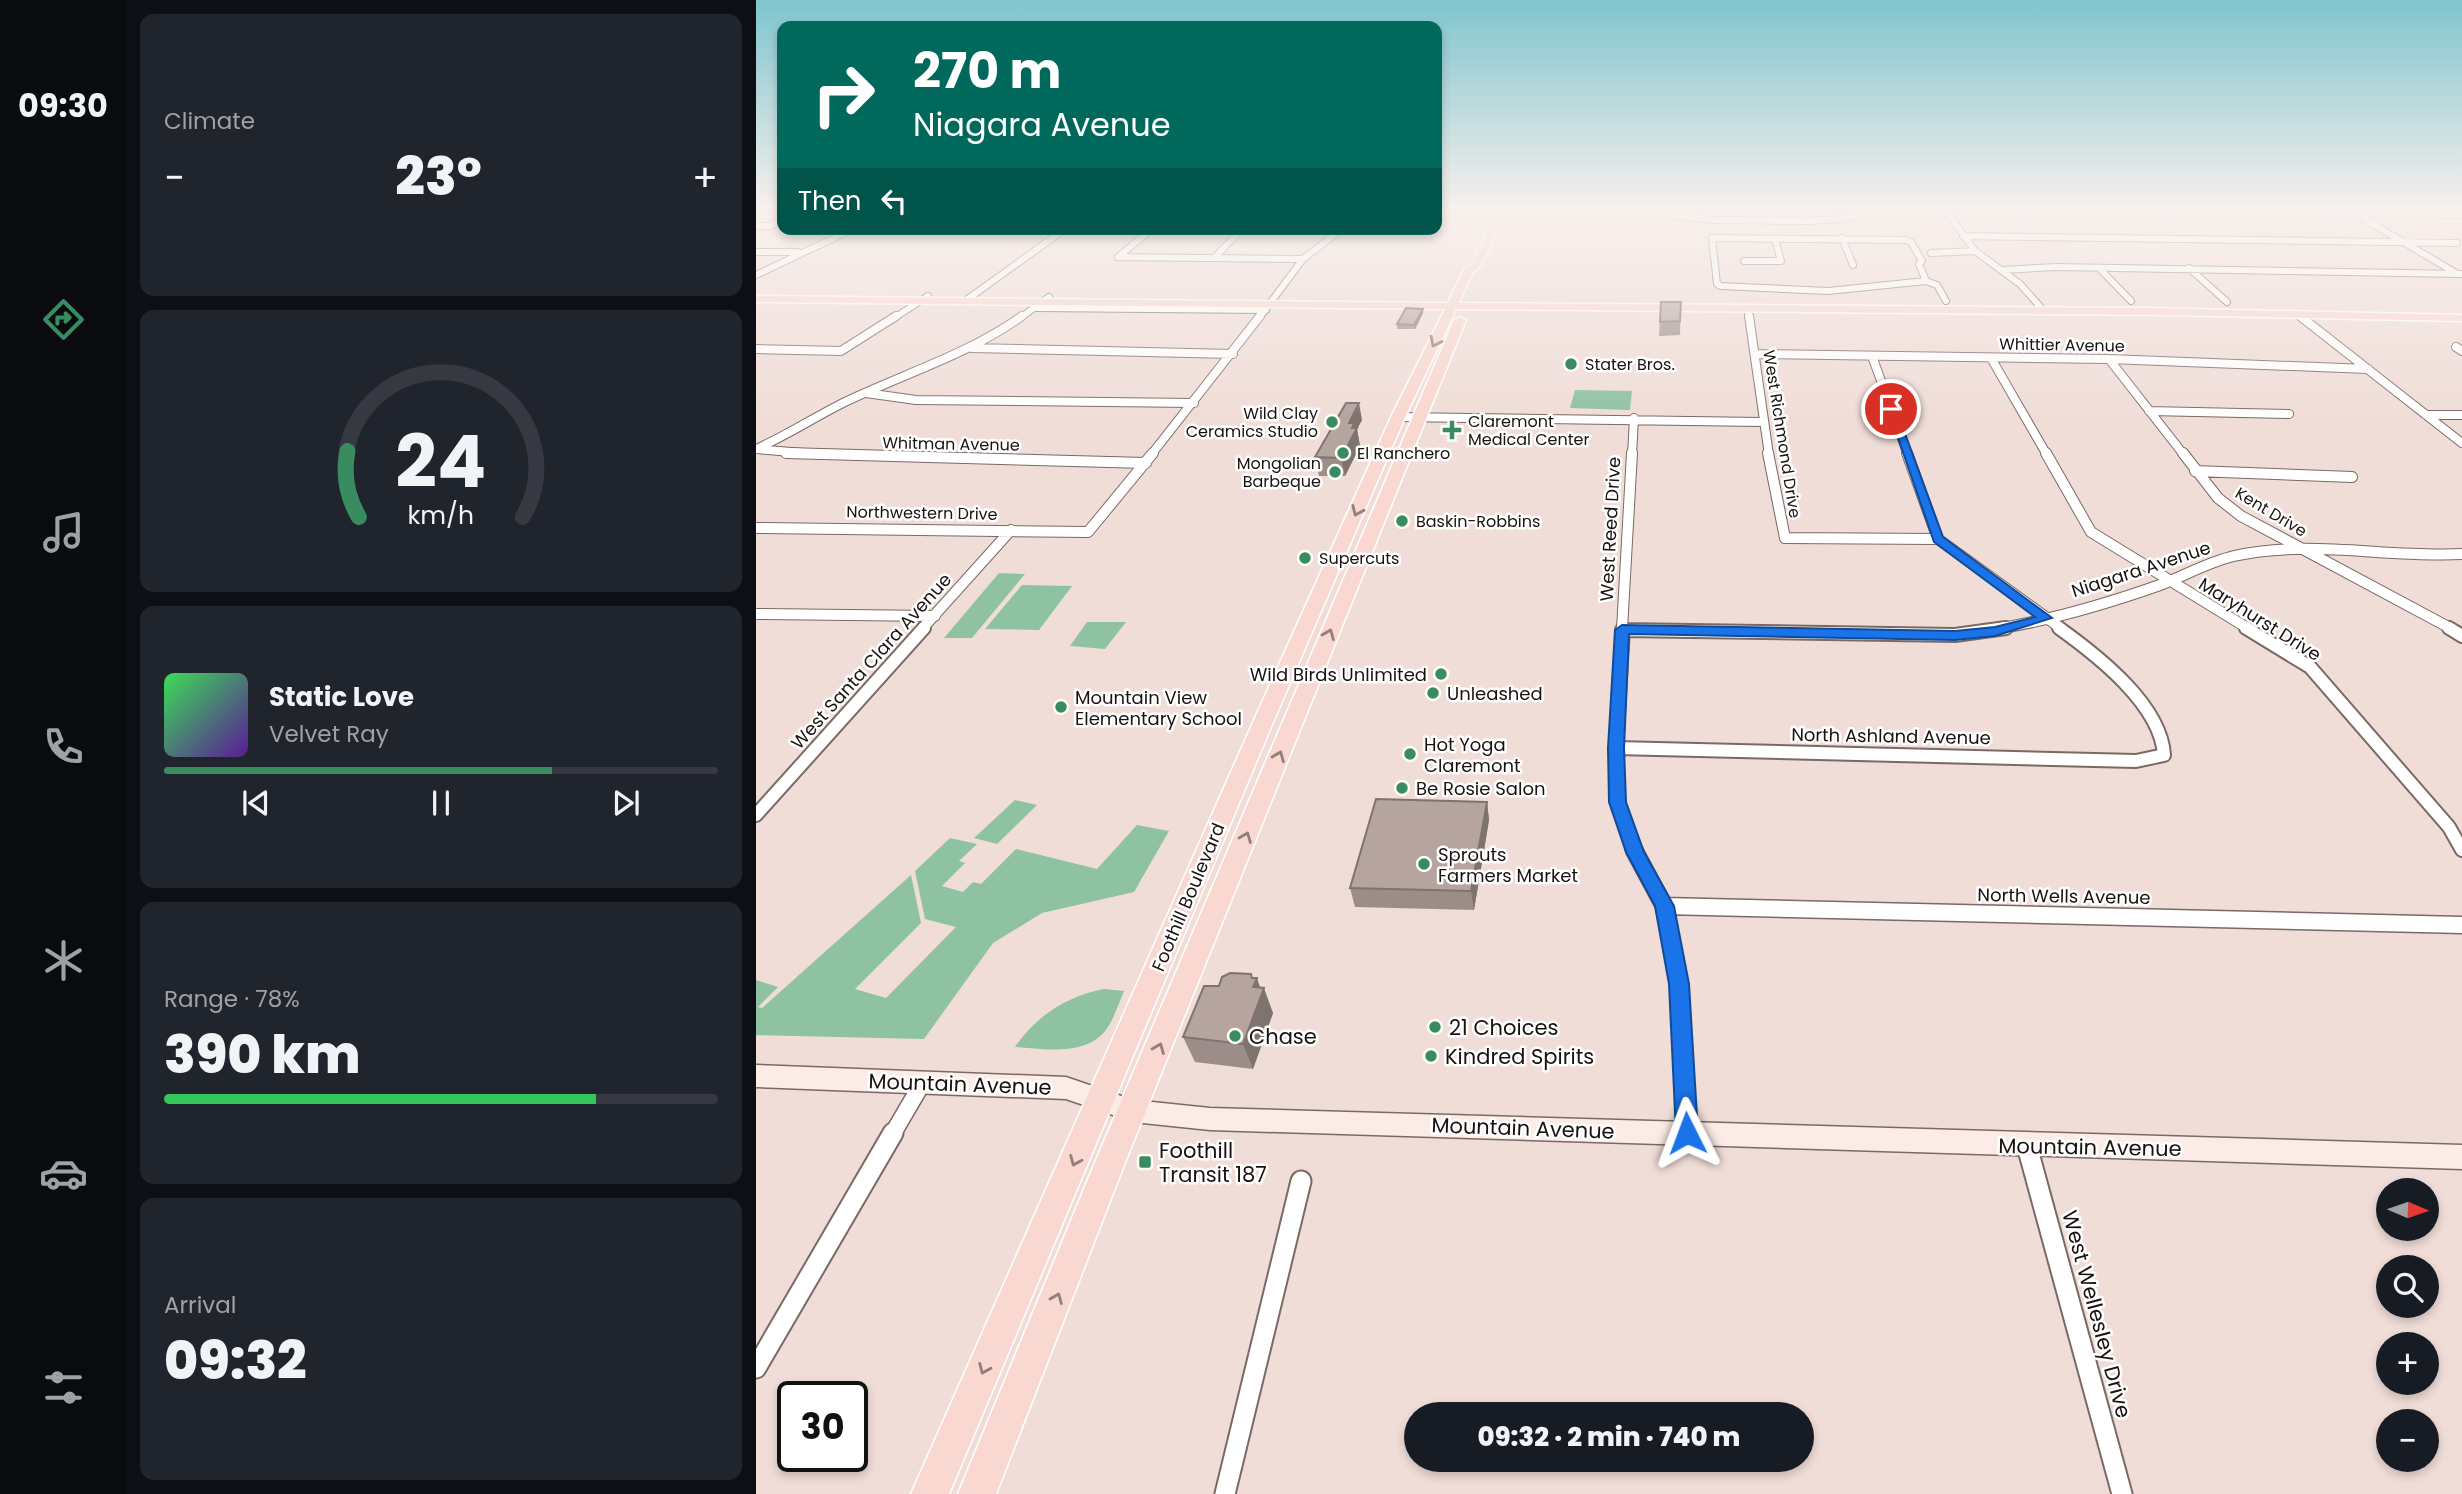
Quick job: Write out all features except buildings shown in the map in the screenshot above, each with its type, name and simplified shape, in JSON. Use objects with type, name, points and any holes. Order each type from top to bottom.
[{"type":"main road","name":"Foothill Boulevard","points":[[977,1494],[1465,279]]},
{"type":"main road","name":"Foothill Boulevard","points":[[930,1494],[1264,720],[1408,417],[1478,279]]},
{"type":"main road","points":[[756,296],[1269,304],[1453,304],[1470,297],[1748,308],[2462,318]]},
{"type":"main road","name":"Mountain Avenue","points":[[756,1076],[1066,1088],[1102,1098],[1133,1111],[1210,1119],[2027,1146],[2462,1157]]},
{"type":"street","points":[[968,299],[996,279]]},
{"type":"street","points":[[1146,463],[1233,354],[1288,279]]},
{"type":"street","points":[[1716,279],[1717,284],[1828,291],[1926,281],[1937,285],[1946,301]]},
{"type":"street","points":[[2013,279],[2025,288],[2044,311]]},
{"type":"street","points":[[2109,279],[2131,301]]},
{"type":"street","points":[[2201,279],[2227,302]]},
{"type":"street","points":[[1819,290],[1830,309]]},
{"type":"street","points":[[1828,291],[1830,309]]},
{"type":"street","points":[[756,349],[841,351],[924,298]]},
{"type":"street","points":[[756,449],[866,393],[972,348],[1014,325],[1043,302]]},
{"type":"street","name":"West Richmond Drive","points":[[1748,308],[1762,422],[1785,538],[1938,539]]},
{"type":"street","points":[[2299,315],[2462,443]]},
{"type":"street","points":[[972,348],[1233,354]]},
{"type":"street","name":"Whittier Avenue","points":[[1755,354],[2109,359],[2368,369]]},
{"type":"street","points":[[1872,356],[1938,539],[2098,656],[2133,693],[2163,735],[2164,755]]},
{"type":"street","name":"Maryhurst Drive","points":[[1991,358],[2091,532],[2168,582],[2310,667],[2449,827],[2462,850]]},
{"type":"street","name":"Kent Drive","points":[[2109,359],[2218,498],[2241,516],[2436,619],[2462,636]]},
{"type":"street","points":[[866,393],[916,400],[1194,403]]},
{"type":"street","points":[[2149,411],[2289,414]]},
{"type":"street","points":[[2426,415],[2462,415]]},
{"type":"street","points":[[1408,417],[1634,418],[1762,422]]},
{"type":"street","name":"West Reed Drive","points":[[1634,418],[1616,748],[1617,802],[1635,852],[1664,906],[1679,984],[1687,1133]]},
{"type":"street","name":"Whitman Avenue","points":[[756,449],[792,454],[1146,463]]},
{"type":"street","name":"Northwestern Drive","points":[[756,528],[1088,532],[1146,463]]},
{"type":"street","points":[[2195,471],[2352,478]]},
{"type":"street","name":"West Santa Clara Avenue","points":[[756,815],[1011,530]]},
{"type":"street","name":"Niagara Avenue","points":[[1622,630],[1955,635],[1995,631],[2045,618],[2168,582],[2234,556],[2298,548],[2462,554]]},
{"type":"street","points":[[756,614],[935,616]]},
{"type":"street","name":"North Ashland Avenue","points":[[1616,748],[2136,761],[2164,755]]},
{"type":"street","name":"North Wells Avenue","points":[[1664,906],[2462,925]]},
{"type":"street","points":[[756,1368],[923,1082]]},
{"type":"street","name":"West Wellesley Drive","points":[[2027,1146],[2122,1494]]},
{"type":"street","points":[[1225,1494],[1301,1181]]},
{"type":"green space","points":[[1575,390],[1632,391],[1630,410],[1570,408]]},
{"type":"green space","points":[[999,573],[1025,574],[972,638],[944,638]]},
{"type":"green space","points":[[1022,585],[1072,586],[1039,630],[985,629]]},
{"type":"green space","points":[[1087,622],[1126,622],[1105,649],[1070,646]]},
{"type":"green space","points":[[1015,800],[1037,805],[997,844],[974,838]]},
{"type":"green space","points":[[1137,825],[1169,831],[1134,892],[1042,913],[993,943],[924,1039],[756,1035],[756,980],[778,987],[758,1007],[762,1008],[911,875],[921,923],[855,989],[886,998],[956,927],[925,919],[915,871],[950,838],[977,844],[959,861],[965,863],[942,886],[963,892],[973,882],[981,884],[1016,849],[1097,869]]},
{"type":"green space","points":[[1104,989],[1124,991],[1108,1027],[1100,1037],[1090,1043],[1066,1049],[1015,1047],[1033,1026],[1054,1009],[1077,997]]},
{"type":"place","name":"Stater Bros.","points":[[1571,364]]},
{"type":"place","name":"Wild Clay Ceramics Studio","points":[[1332,422]]},
{"type":"place","name":"Claremont Medical Center","points":[[1452,430]]},
{"type":"place","name":"El Ranchero","points":[[1343,453]]},
{"type":"place","name":"Mongolian Barbeque","points":[[1335,472]]},
{"type":"place","name":"Baskin-Robbins","points":[[1402,521]]},
{"type":"place","name":"Supercuts","points":[[1305,558]]},
{"type":"place","name":"Wild Birds Unlimited","points":[[1441,674]]},
{"type":"place","name":"Unleashed","points":[[1433,693]]},
{"type":"place","name":"Mountain View Elementary School","points":[[1061,707]]},
{"type":"place","name":"Hot Yoga Claremont","points":[[1410,754]]},
{"type":"place","name":"Be Rosie Salon","points":[[1402,788]]},
{"type":"place","name":"Sprouts Farmers Market","points":[[1424,864]]},
{"type":"place","name":"21 Choices","points":[[1435,1027]]},
{"type":"place","name":"Chase","points":[[1235,1036]]},
{"type":"place","name":"Kindred Spirits","points":[[1431,1056]]},
{"type":"place","name":"Foothill Transit 187","points":[[1145,1162]]},
{"type":"route","points":[[1687,1133],[1679,984],[1664,906],[1635,852],[1617,802],[1616,748],[1622,630],[1921,636],[1995,631],[2045,618],[1938,539],[1891,409]]}]
